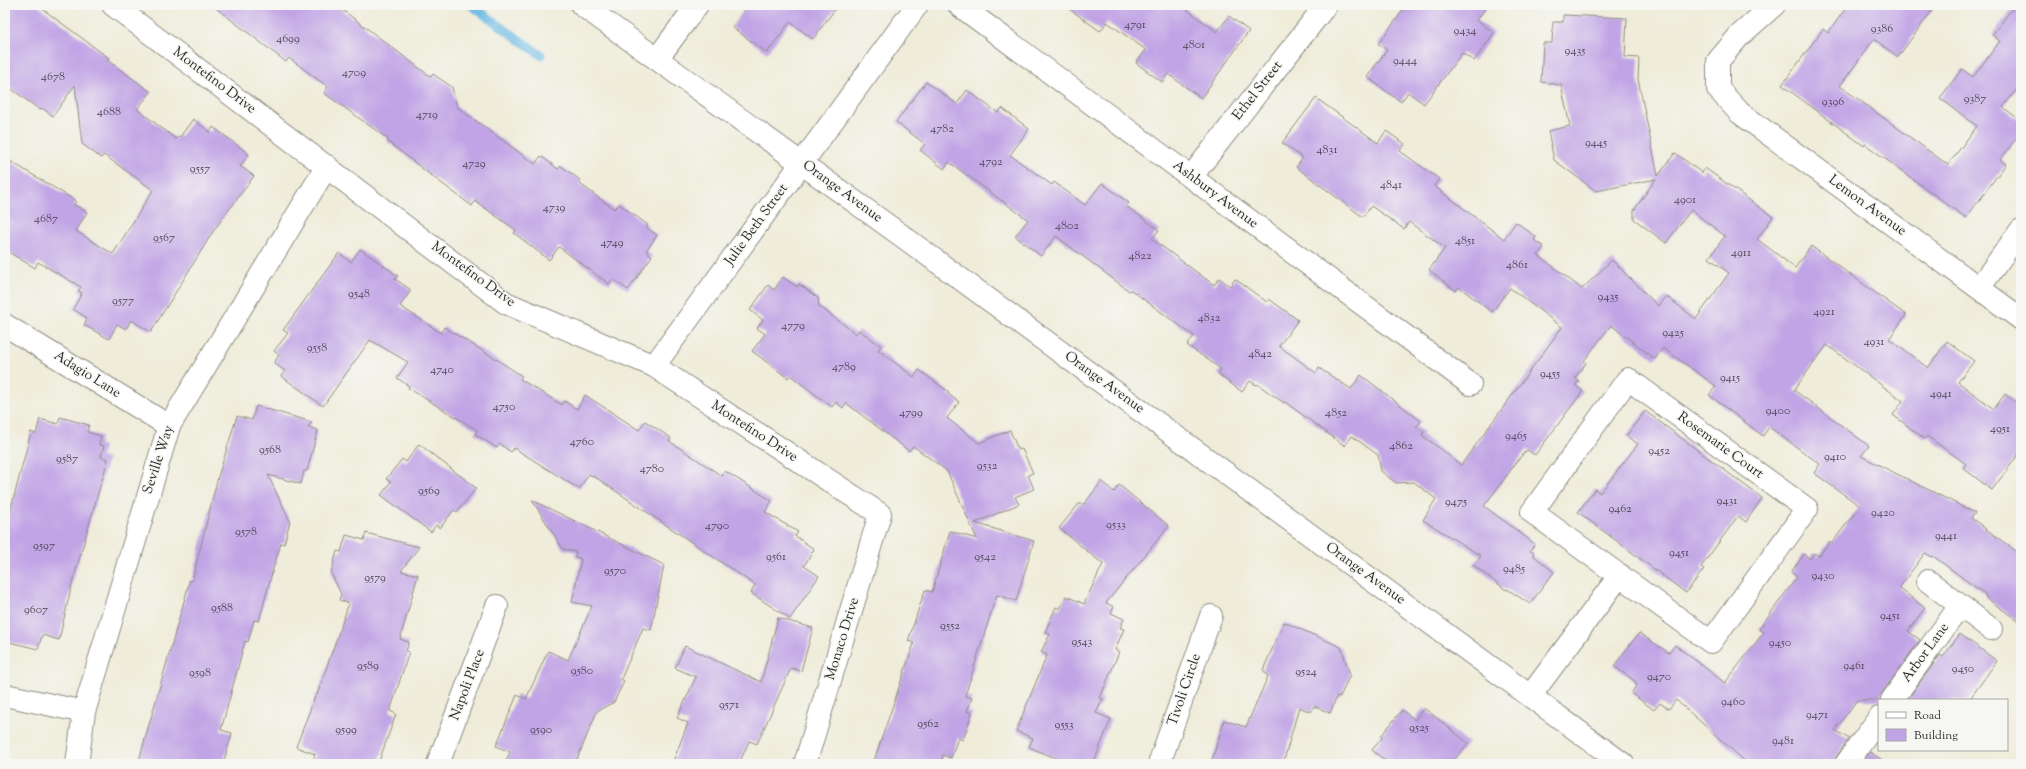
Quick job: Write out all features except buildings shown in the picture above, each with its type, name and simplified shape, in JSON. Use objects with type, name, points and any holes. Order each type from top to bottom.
[{"type":"street","name":"Montefino Drive","points":[[113,5],[506,303],[654,366],[880,514]]},
{"type":"street","name":"Orange Avenue","points":[[582,5],[802,163],[1531,695],[1623,764]]},
{"type":"street","points":[[657,59],[697,5]]},
{"type":"street","name":"Julie Beth Street","points":[[654,366],[917,5]]},
{"type":"street","name":"Ashbury Avenue","points":[[959,5],[1470,384]]},
{"type":"street","name":"Ethel Street","points":[[1191,177],[1326,5]]},
{"type":"street","name":"Lemon Avenue","points":[[1774,5],[1739,36],[1718,61],[1718,89],[1740,113],[2021,319]]},
{"type":"street","name":"Seville Way","points":[[77,764],[84,712],[168,426],[327,166]]},
{"type":"street","points":[[1979,288],[2021,230]]},
{"type":"street","name":"Adagio Lane","points":[[5,324],[168,426]]},
{"type":"street","name":"Rosemarie Court","points":[[1628,380],[1807,510],[1711,642],[1620,575],[1532,512],[1628,380]]},
{"type":"street","name":"Monaco Drive","points":[[805,764],[880,514]]},
{"type":"street","points":[[1531,695],[1620,575]]},
{"type":"street","points":[[1928,581],[1991,629]]},
{"type":"street","name":"Napoli Place","points":[[438,764],[497,606]]},
{"type":"street","name":"Arbor Lane","points":[[1893,699],[1960,606]]},
{"type":"street","name":"Tivoli Circle","points":[[1159,764],[1211,616]]},
{"type":"street","points":[[5,695],[84,712]]},
{"type":"street","points":[[1846,764],[1878,719]]},
{"type":"waterway","points":[[471,5],[541,55]]}]
